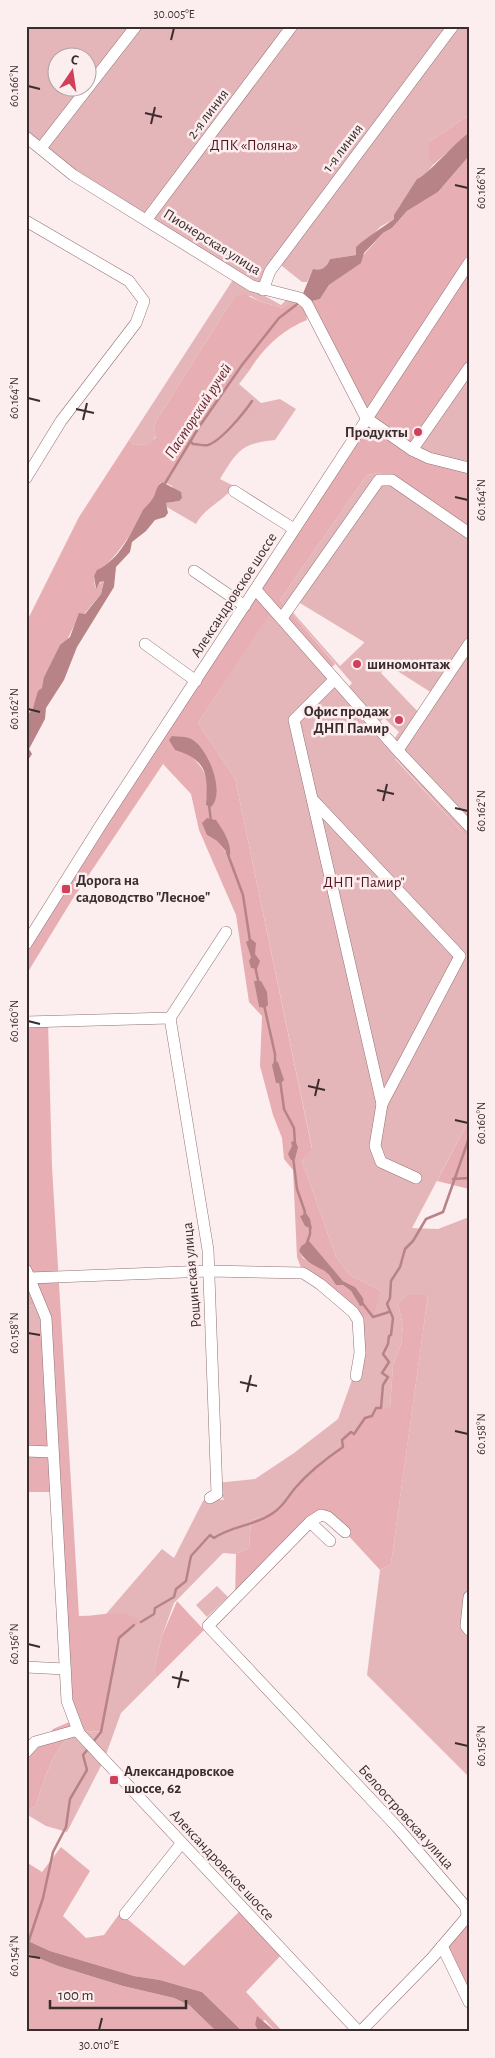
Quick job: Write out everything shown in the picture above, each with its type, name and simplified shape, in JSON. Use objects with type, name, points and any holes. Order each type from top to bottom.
[{"type":"street","points":[[41,148],[136,26]]},
{"type":"street","name":"2-я линия","points":[[147,219],[292,26]]},
{"type":"street","name":"1-я линия","points":[[263,290],[270,271],[453,26]]},
{"type":"street","name":"Пионерская улица","points":[[26,137],[73,175],[147,219],[252,286],[303,301],[366,418]]},
{"type":"street","points":[[26,221],[129,281],[144,301],[136,323],[60,421],[26,478]]},
{"type":"street","name":"Александровское шоссе","points":[[26,944],[366,418],[469,263]]},
{"type":"street","points":[[412,450],[469,368]]},
{"type":"street","points":[[366,418],[412,450],[429,458],[469,468]]},
{"type":"street","points":[[282,618],[380,480],[392,480],[469,533]]},
{"type":"street","points":[[234,491],[294,529]]},
{"type":"street","points":[[194,570],[245,606]]},
{"type":"street","points":[[256,590],[398,750],[469,826]]},
{"type":"street","points":[[145,644],[196,681]]},
{"type":"street","points":[[398,750],[469,644]]},
{"type":"street","points":[[335,679],[294,720],[382,1104]]},
{"type":"street","points":[[313,800],[460,956],[382,1104],[375,1146],[381,1162],[416,1178]]},
{"type":"street","points":[[26,1022],[170,1018],[226,932]]},
{"type":"street","name":"Рощинская улица","points":[[170,1018],[208,1250],[217,1494],[210,1498]]},
{"type":"street","points":[[28,1274],[209,1271],[302,1273],[320,1284],[353,1312],[358,1320],[360,1353],[356,1376]]},
{"type":"street","name":"Александровское шоссе","points":[[28,1274],[46,1318],[67,1701],[81,1734],[359,2032]]},
{"type":"street","points":[[26,1451],[52,1452]]},
{"type":"street","points":[[330,1542],[310,1522],[321,1515],[328,1517],[345,1532]]},
{"type":"street","name":"Белоостровская улица","points":[[310,1522],[208,1626],[398,1827],[465,1906],[468,1913],[466,1918],[442,1946],[359,2032]]},
{"type":"street","points":[[469,1597],[466,1626],[469,1630]]},
{"type":"street","points":[[26,1667],[65,1670]]},
{"type":"street","points":[[26,1752],[35,1742],[81,1734]]},
{"type":"street","points":[[124,1914],[182,1844]]},
{"type":"street","points":[[442,1946],[469,2002]]},
{"type":"green space","name":"ДПК «Поляна»","points":[[26,26],[469,26],[469,115],[429,142],[429,159],[433,165],[399,207],[394,219],[380,227],[372,236],[356,247],[356,255],[330,259],[324,268],[313,270],[307,282],[302,282],[277,262],[263,295],[281,305],[287,299],[298,300],[298,304],[283,308],[259,301],[251,296],[234,297],[156,421],[154,428],[156,436],[150,444],[134,445],[129,440],[236,275],[146,219],[26,137]]},
{"type":"green space","points":[[242,365],[249,371],[239,384],[261,403],[280,399],[296,409],[275,440],[255,443],[236,455],[220,479],[234,486],[204,513],[196,524],[165,506],[166,503],[179,501],[172,486],[166,483],[199,427]]},
{"type":"green space","points":[[469,368],[469,468],[412,450]]},
{"type":"green space","points":[[380,473],[469,533],[467,816],[394,739],[399,732],[384,718],[376,726],[345,691],[352,683],[280,600],[367,475]],"holes":[[[295,600],[364,642],[364,643],[340,666],[289,608]],[[388,665],[435,695],[421,715],[381,673]]]},
{"type":"green space","name":"ДНП \"Памир\"","points":[[270,613],[387,748],[390,746],[398,755],[395,759],[469,839],[469,1120],[412,1228],[438,1229],[469,1217],[469,1777],[367,1675],[380,1570],[391,1564],[428,1295],[406,1295],[398,1304],[403,1326],[401,1344],[393,1365],[390,1408],[374,1413],[354,1434],[351,1432],[342,1440],[343,1447],[304,1479],[280,1507],[269,1515],[251,1520],[249,1548],[236,1554],[223,1553],[174,1603],[162,1636],[154,1671],[157,1677],[121,1713],[104,1760],[67,1832],[46,1826],[26,1814],[26,1810],[36,1806],[51,1764],[62,1745],[77,1733],[101,1731],[119,1638],[132,1627],[114,1614],[106,1614],[162,1549],[174,1558],[203,1501],[210,1498],[224,1500],[216,1483],[255,1479],[294,1453],[338,1419],[357,1371],[353,1312],[378,1298],[381,1291],[350,1275],[336,1257],[302,1161],[312,1148],[235,778],[198,723]]},
{"type":"green space","points":[[26,1305],[42,1307],[48,1335],[26,1339]]},
{"type":"green space","points":[[217,1586],[228,1597],[207,1617],[196,1605]]},
{"type":"shaded area","points":[[469,115],[469,133],[433,165],[429,160],[429,142]]},
{"type":"shaded area","points":[[469,133],[469,156],[438,192],[407,211],[392,228],[383,233],[364,253],[361,263],[329,285],[320,299],[309,302],[302,296],[313,269],[319,270],[324,268],[330,259],[356,255],[356,247],[394,219],[394,215],[417,179]]},
{"type":"shaded area","points":[[469,156],[469,368],[413,450],[469,468],[469,533],[380,473],[367,475],[280,600],[335,664],[328,671],[467,816],[469,814],[469,839],[395,758],[398,756],[390,747],[387,748],[270,614],[198,723],[235,778],[312,1149],[302,1161],[336,1257],[350,1275],[381,1291],[374,1314],[364,1316],[353,1312],[303,1273],[297,1257],[293,1170],[284,1159],[282,1138],[273,1115],[260,1066],[262,1016],[249,1002],[236,915],[199,830],[191,794],[163,764],[72,900],[26,975],[26,944],[367,419],[309,302],[320,299],[329,285],[350,270],[383,233],[392,228],[407,211],[438,192]],"holes":[[[189,754],[207,759],[211,807],[206,800],[209,787],[208,781],[194,758]],[[207,818],[215,820],[224,832],[229,846],[229,856],[217,841],[207,835]],[[255,981],[267,993],[267,1005],[259,1007]],[[309,1242],[343,1281],[355,1287],[360,1306],[351,1291],[343,1285],[336,1285],[325,1270],[303,1258],[299,1251],[301,1246]]]},
{"type":"shaded area","points":[[244,294],[259,301],[283,308],[291,302],[295,305],[305,306],[307,320],[281,334],[260,355],[249,371],[241,365],[199,427],[166,483],[161,482],[159,484],[153,499],[126,540],[112,559],[94,576],[95,588],[104,580],[101,594],[74,626],[66,642],[60,646],[44,677],[44,684],[33,708],[27,714],[29,722],[26,731],[26,623],[79,517],[129,440],[134,445],[149,444],[156,437],[154,428],[156,421],[234,297]]},
{"type":"shaded area","points":[[162,482],[181,492],[182,498],[179,501],[166,503],[168,513],[165,517],[155,520],[146,531],[132,542],[130,552],[116,567],[114,587],[77,647],[64,680],[46,708],[45,719],[29,749],[32,754],[26,763],[26,731],[29,722],[26,717],[33,708],[38,691],[42,688],[44,677],[60,645],[70,637],[79,613],[85,614],[101,594],[104,581],[100,582],[96,589],[94,576],[97,570],[119,552],[130,536],[143,510],[152,500],[158,486]]},
{"type":"shaded area","points":[[172,736],[191,739],[209,760],[216,781],[217,792],[211,807],[206,805],[207,785],[204,770],[194,759],[175,750],[169,740]]},
{"type":"shaded area","points":[[207,818],[216,820],[221,828],[228,842],[230,856],[217,841],[207,835],[202,823]]},
{"type":"shaded area","points":[[251,939],[256,943],[255,954],[260,961],[257,969],[251,968],[249,961],[251,957],[246,942]]},
{"type":"shaded area","points":[[254,981],[261,981],[267,992],[268,1005],[265,1008],[259,1007]]},
{"type":"shaded area","points":[[48,1021],[52,1167],[79,1616],[119,1613],[127,1614],[142,1621],[119,1638],[101,1731],[77,1733],[62,1745],[50,1764],[36,1806],[26,1810],[26,1752],[47,1738],[53,1729],[74,1720],[54,1492],[26,1492],[26,1453],[50,1447],[26,1449],[26,1339],[42,1335],[42,1307],[26,1305],[26,1022]]},
{"type":"shaded area","points":[[275,1061],[278,1062],[284,1080],[281,1083],[276,1083],[272,1065]]},
{"type":"shaded area","points":[[469,1120],[469,1189],[437,1181]]},
{"type":"shaded area","points":[[295,1141],[298,1147],[295,1159],[291,1160],[288,1154],[292,1146],[291,1142]]},
{"type":"shaded area","points":[[304,1210],[310,1219],[312,1229],[305,1226],[300,1216],[303,1215]]},
{"type":"shaded area","points":[[309,1241],[343,1281],[355,1287],[363,1298],[364,1305],[360,1306],[351,1291],[343,1285],[336,1285],[325,1271],[304,1257],[299,1251],[301,1246]]},
{"type":"shaded area","points":[[406,1295],[428,1295],[391,1564],[380,1570],[345,1532],[321,1515],[235,1599],[236,1554],[249,1548],[251,1520],[269,1515],[275,1511],[298,1484],[343,1447],[342,1440],[351,1432],[354,1434],[365,1418],[372,1416],[376,1408],[390,1408],[393,1365],[401,1344],[403,1326],[398,1304]]},
{"type":"shaded area","points":[[177,1601],[204,1630],[157,1677],[154,1671],[162,1636]]},
{"type":"shaded area","points":[[61,1847],[90,1871],[63,1916],[86,1938],[104,1935],[120,1913],[184,1966],[243,1908],[284,1952],[246,1992],[283,2032],[276,2032],[265,2020],[255,2025],[259,2032],[243,2032],[202,1992],[160,1980],[134,1976],[50,1951],[26,1940],[26,1862],[42,1872]]},
{"type":"shaded area","points":[[469,1896],[469,2002],[446,1942],[466,1918],[463,1901]]},
{"type":"shaded area","points":[[26,1940],[50,1951],[134,1976],[160,1980],[202,1992],[243,2032],[217,2032],[189,2005],[174,1998],[123,1986],[58,1966],[26,1953]]},
{"type":"shaded area","points":[[26,1953],[58,1966],[123,1986],[174,1998],[189,2005],[217,2032],[26,2032]]},
{"type":"shaded area","points":[[257,2016],[276,2032],[259,2032],[255,2025]]},
{"type":"waterway","name":"Пасторский ручей","points":[[164,485],[199,427],[242,365],[279,318],[300,302]]},
{"type":"waterway","points":[[190,441],[193,444],[204,445],[213,442],[232,426],[252,401]]},
{"type":"waterway","points":[[209,805],[211,821]]},
{"type":"waterway","points":[[227,852],[243,895],[250,941]]},
{"type":"waterway","points":[[255,966],[259,985]]},
{"type":"waterway","points":[[264,1005],[275,1054],[275,1065]]},
{"type":"waterway","points":[[280,1080],[284,1109],[294,1128],[295,1144]]},
{"type":"waterway","points":[[141,1622],[154,1614],[155,1608],[174,1597],[176,1589],[186,1581],[191,1556],[210,1535],[214,1538],[229,1530],[259,1521],[277,1510],[307,1476],[343,1447],[342,1440],[351,1432],[354,1434],[365,1418],[372,1416],[376,1408],[381,1408],[383,1385],[388,1377],[382,1373],[389,1362],[383,1354],[391,1335],[393,1318],[387,1304],[390,1298],[391,1281],[400,1267],[405,1249],[413,1241],[426,1219],[443,1212],[469,1138]]},
{"type":"waterway","points":[[293,1157],[297,1189],[305,1212]]},
{"type":"waterway","points":[[453,1179],[469,1178]]},
{"type":"waterway","points":[[307,1243],[310,1227]]},
{"type":"waterway","points":[[363,1304],[373,1317],[389,1312]]},
{"type":"waterway","points":[[93,1742],[101,1732],[119,1638],[134,1625]]},
{"type":"waterway","points":[[28,1943],[43,1898],[53,1852],[66,1827],[70,1799],[87,1770],[83,1755],[88,1749]]},
{"type":"place","name":"Продукты","points":[[418,432]]},
{"type":"place","name":"шиномонтаж","points":[[357,664]]},
{"type":"place","name":"Офис продаж ДНП Памир","points":[[399,720]]},
{"type":"place","name":"Дорога на садоводство \"Лесное\"","points":[[66,889]]},
{"type":"place","name":"Александровское шоссе, 62","points":[[114,1780]]}]
